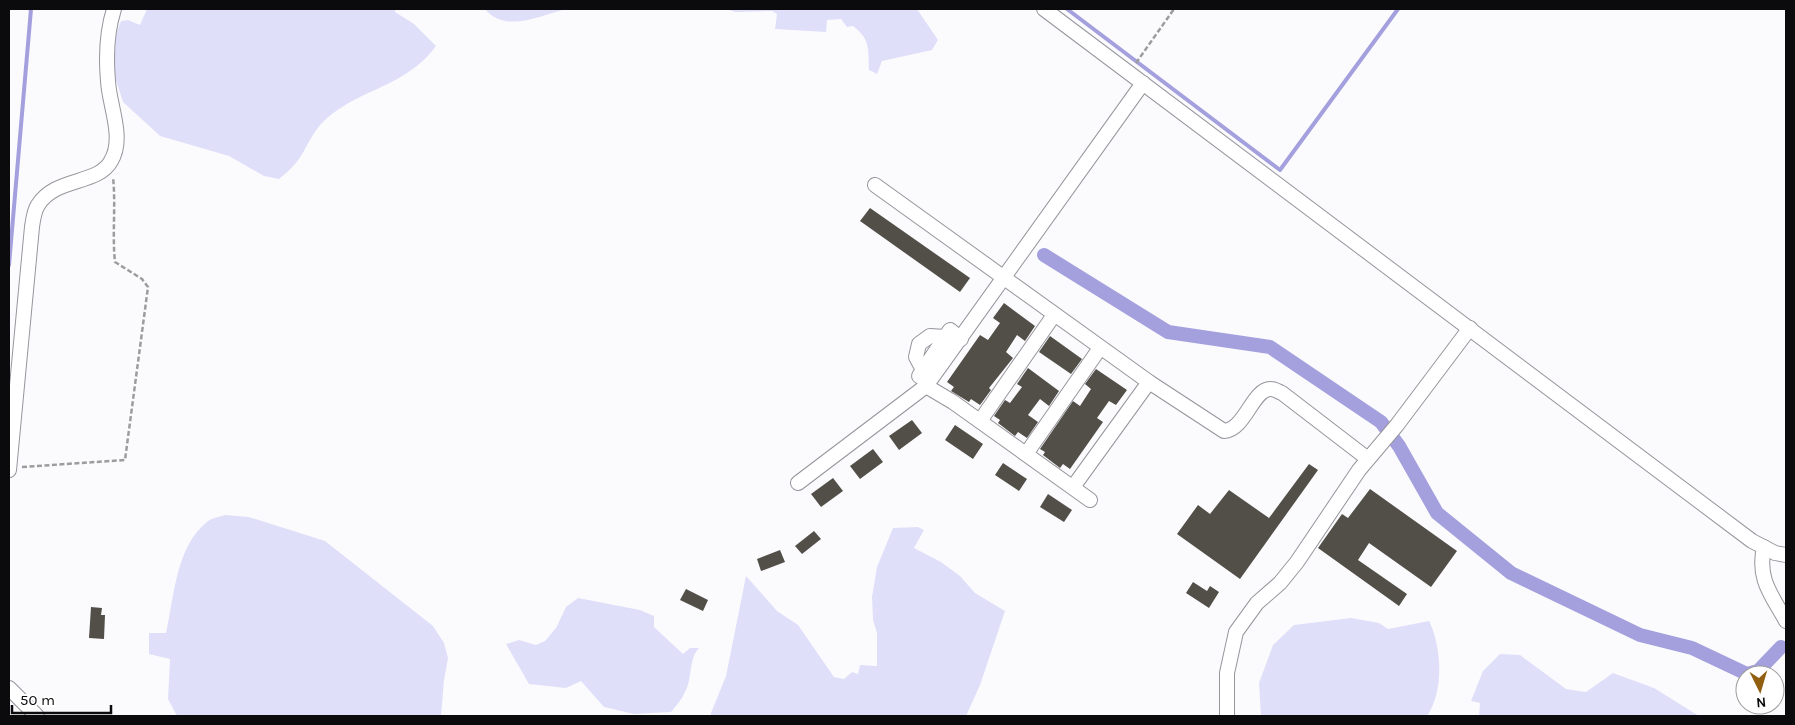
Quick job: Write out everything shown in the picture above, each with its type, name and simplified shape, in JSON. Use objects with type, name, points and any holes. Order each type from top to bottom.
[{"type":"street","points":[[9,469],[32,227],[37,206],[48,192],[100,172],[108,164],[115,150],[116,137],[108,82],[108,38],[114,9]]},
{"type":"street","points":[[1044,9],[1752,541],[1786,555]]},
{"type":"street","points":[[798,483],[928,385],[1143,83]]},
{"type":"street","points":[[875,185],[1148,382],[1224,431],[1230,431],[1263,391],[1272,388],[1282,393],[1368,459]]},
{"type":"street","points":[[980,421],[1054,315]]},
{"type":"street","points":[[1227,716],[1227,673],[1236,632],[1257,603],[1280,583],[1297,562],[1368,459],[1397,425],[1470,328]]},
{"type":"street","points":[[961,339],[950,330],[945,337],[937,334],[930,336],[919,344],[916,357],[923,370],[919,376],[928,385],[1090,500]]},
{"type":"street","points":[[1026,454],[1100,348]]},
{"type":"street","points":[[1073,487],[1148,382]]},
{"type":"street","points":[[1764,547],[1760,561],[1761,575],[1786,621]]},
{"type":"street","points":[[9,688],[37,716]]},
{"type":"path","points":[[1130,73],[1174,9]]},
{"type":"path","points":[[9,469],[125,460],[148,287],[142,279],[115,262],[113,241],[115,198],[113,177],[108,164]]},
{"type":"shaded area","points":[[147,9],[395,9],[395,12],[414,24],[436,46],[424,60],[411,70],[354,100],[326,119],[317,129],[300,158],[279,179],[264,176],[229,156],[160,136],[123,102],[114,74],[116,35],[121,21],[128,20],[140,25]]},
{"type":"shaded area","points":[[485,9],[567,9],[524,21],[513,22],[493,16]]},
{"type":"shaded area","points":[[725,9],[917,9],[938,40],[932,50],[882,61],[877,74],[869,70],[867,45],[863,36],[853,26],[847,27],[841,19],[827,20],[826,32],[775,29],[777,14],[772,11],[736,12]]},
{"type":"shaded area","points":[[225,515],[249,517],[325,541],[433,626],[444,643],[448,658],[441,716],[177,716],[168,699],[170,659],[149,654],[149,633],[166,633],[174,588],[189,544],[197,532],[209,521]]},
{"type":"shaded area","points":[[918,527],[924,530],[914,548],[941,562],[960,576],[975,593],[1005,611],[980,685],[966,716],[711,716],[726,676],[746,576],[777,611],[798,625],[834,677],[844,679],[852,672],[858,674],[860,665],[877,666],[877,633],[873,620],[872,597],[877,567],[893,528]]},
{"type":"shaded area","points":[[578,598],[640,610],[654,616],[654,627],[683,654],[690,648],[699,648],[693,658],[687,687],[671,712],[634,714],[604,707],[581,681],[566,688],[529,684],[506,644],[519,640],[536,645],[545,641],[556,628],[566,607]]},
{"type":"shaded area","points":[[1351,618],[1379,623],[1388,629],[1429,621],[1437,643],[1439,682],[1427,716],[1261,716],[1259,683],[1273,645],[1294,625]]},
{"type":"shaded area","points":[[1500,654],[1520,655],[1566,689],[1586,692],[1613,673],[1654,688],[1699,716],[1479,716],[1480,703],[1471,701],[1483,671]]},
{"type":"building","points":[[870,208],[970,278],[960,292],[860,221]]},
{"type":"building","points":[[1004,303],[1035,326],[1025,341],[1017,335],[1006,352],[1013,358],[989,388],[991,390],[980,405],[971,399],[969,402],[951,391],[954,387],[947,382],[980,335],[988,340],[1000,323],[993,318]]},
{"type":"building","points":[[1050,336],[1082,359],[1071,374],[1039,352]]},
{"type":"building","points":[[1028,368],[1059,391],[1049,406],[1040,399],[1028,415],[1038,422],[1027,438],[1018,432],[1015,436],[998,423],[1000,420],[994,416],[1005,400],[1010,403],[1022,387],[1017,384]]},
{"type":"building","points":[[1096,369],[1127,390],[1116,405],[1109,401],[1097,418],[1103,422],[1070,469],[1063,464],[1060,468],[1043,455],[1045,452],[1040,449],[1073,401],[1080,406],[1091,389],[1085,384]]},
{"type":"building","points":[[912,420],[922,433],[899,450],[889,436]]},
{"type":"building","points":[[955,425],[983,444],[973,459],[945,440]]},
{"type":"building","points":[[873,449],[883,462],[860,479],[850,466]]},
{"type":"building","points":[[1003,463],[1027,479],[1019,491],[995,475]]},
{"type":"building","points":[[1309,464],[1318,470],[1240,579],[1177,534],[1198,505],[1210,514],[1229,490],[1269,518]]},
{"type":"building","points":[[833,478],[843,491],[821,507],[811,494]]},
{"type":"building","points":[[1370,489],[1457,551],[1431,587],[1369,543],[1358,560],[1407,594],[1399,606],[1318,548],[1342,514],[1348,518]]},
{"type":"building","points":[[1048,494],[1072,510],[1064,522],[1040,507]]},
{"type":"building","points":[[814,531],[821,539],[802,554],[795,546]]},
{"type":"building","points":[[780,550],[785,562],[761,571],[757,559]]},
{"type":"building","points":[[1193,582],[1207,591],[1210,586],[1219,592],[1209,608],[1186,593]]},
{"type":"building","points":[[686,589],[708,600],[703,611],[680,600]]},
{"type":"building","points":[[91,607],[102,608],[101,615],[105,615],[104,639],[89,638]]},
{"type":"waterway","points":[[9,265],[31,9]]},
{"type":"waterway","points":[[1067,9],[1280,170],[1398,9]]},
{"type":"waterway","points":[[1044,255],[1168,332],[1270,347],[1381,422],[1399,446],[1437,513],[1511,573],[1640,635],[1692,648],[1747,674],[1758,671],[1781,647]]}]
